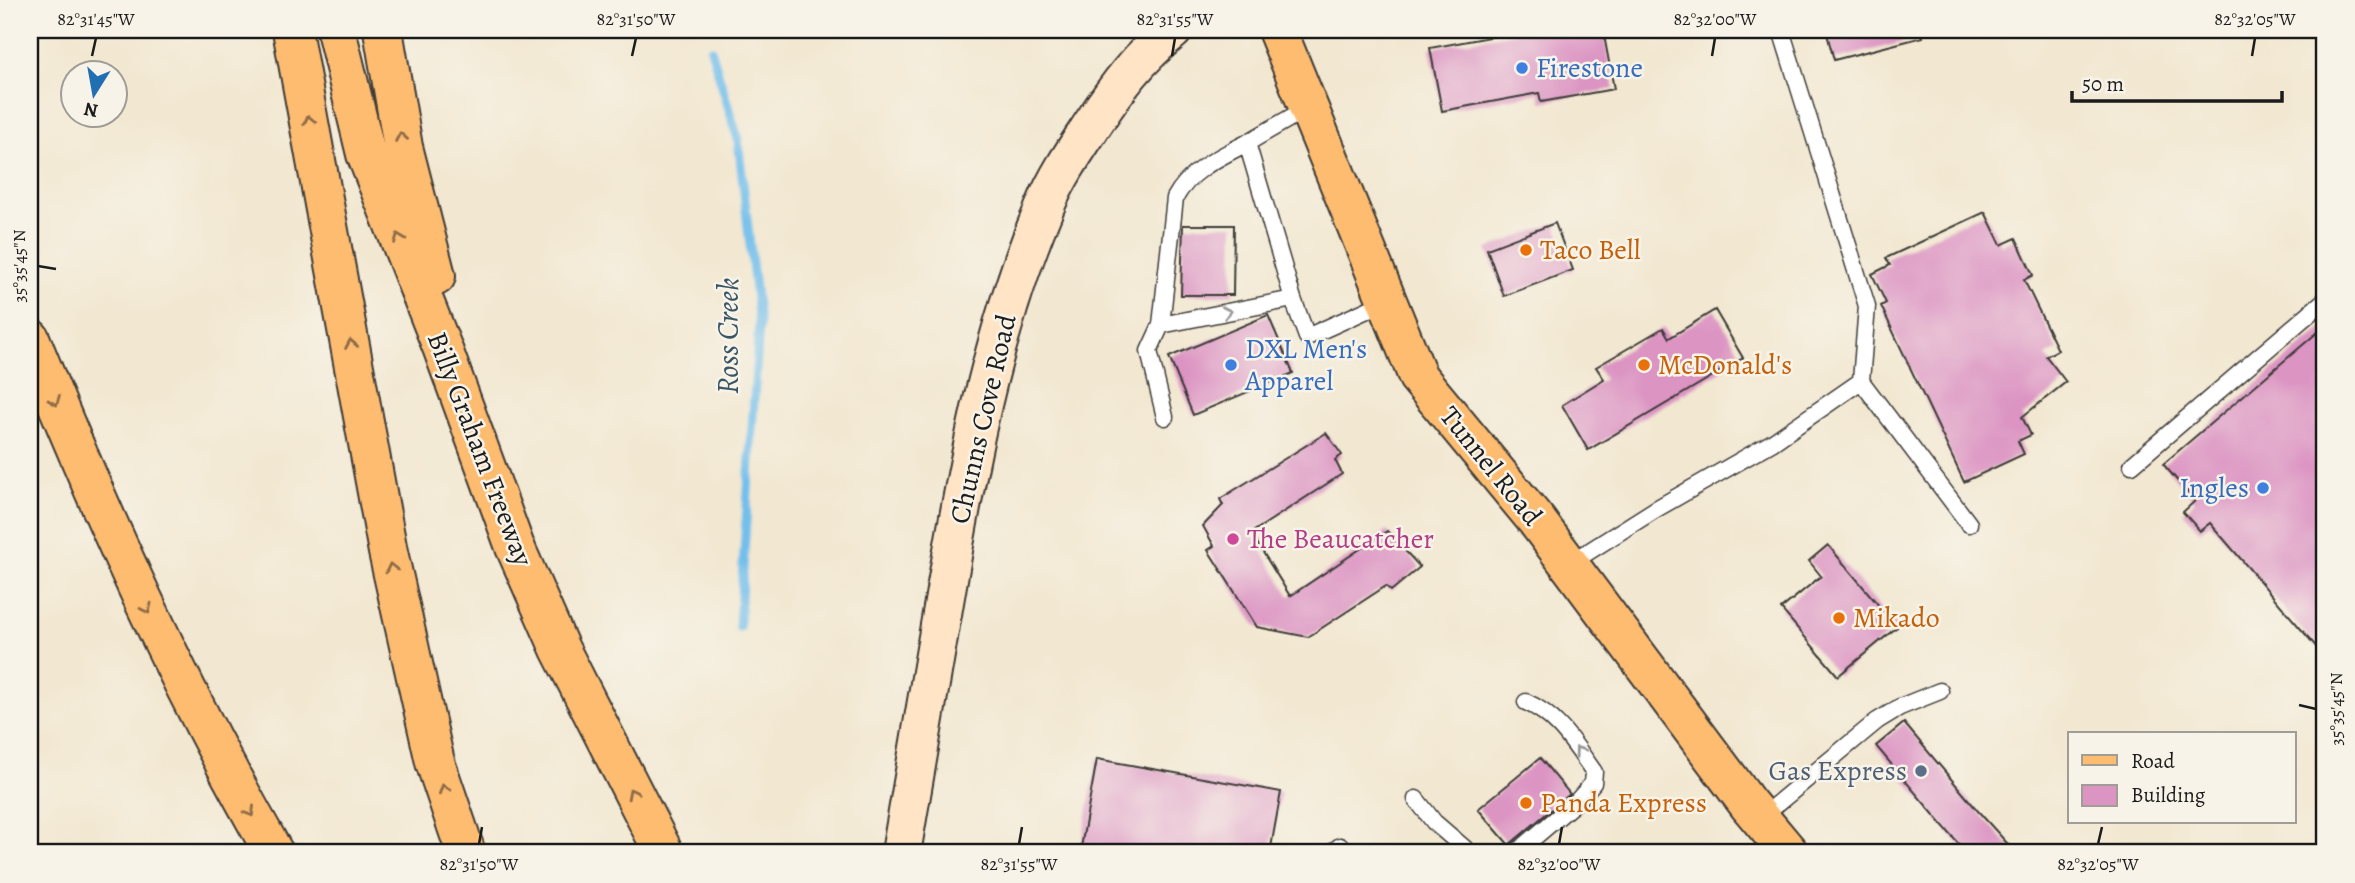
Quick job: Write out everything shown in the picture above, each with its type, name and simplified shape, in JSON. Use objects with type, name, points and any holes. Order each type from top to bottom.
[{"type":"main road","points":[[292,30],[388,552],[435,762],[466,853]]},
{"type":"main road","name":"Billy Graham Freeway","points":[[336,30],[366,154],[442,347],[515,547],[560,649],[664,853]]},
{"type":"main road","points":[[383,30],[403,147],[439,289],[442,347]]},
{"type":"main road","name":"Chunns Cove Road","points":[[901,853],[956,530],[984,396],[1020,271],[1047,201],[1082,142],[1116,89],[1148,50],[1173,30]]},
{"type":"main road","name":"Tunnel Road","points":[[1277,30],[1418,377],[1536,520],[1789,853]]},
{"type":"main road","points":[[30,338],[78,456],[149,614],[230,776],[274,853]]},
{"type":"lane","points":[[1781,30],[1867,306],[1861,381],[1969,524]]},
{"type":"lane","points":[[1166,417],[1149,351],[1161,326],[1175,198],[1192,176],[1216,159],[1309,107]]},
{"type":"lane","points":[[1247,144],[1307,337],[1387,301]]},
{"type":"lane","points":[[1161,326],[1293,299]]},
{"type":"lane","points":[[2132,465],[2325,300]]},
{"type":"lane","points":[[1569,564],[1656,509],[1773,442],[1861,381]]},
{"type":"lane","points":[[1760,818],[1877,721],[1900,707],[1940,691]]},
{"type":"lane","points":[[1516,853],[1577,801],[1593,783],[1594,772],[1557,721],[1542,709],[1526,702]]},
{"type":"lane","points":[[1416,799],[1434,822],[1470,853]]},
{"type":"building","name":"Firestone","points":[[1528,30],[1603,30],[1614,89],[1541,102],[1539,93],[1442,111],[1430,48]]},
{"type":"building","points":[[1826,30],[1922,30],[1923,37],[1834,60]]},
{"type":"building","points":[[1985,212],[2001,245],[2016,238],[2033,275],[2024,280],[2058,350],[2046,356],[2066,382],[2022,417],[2031,435],[2018,441],[2024,454],[1964,482],[1881,306],[1886,303],[1872,274],[1890,265],[1886,258]]},
{"type":"building","points":[[1555,223],[1573,270],[1504,296],[1487,249]]},
{"type":"building","points":[[1183,225],[1234,225],[1233,295],[1181,295]]},
{"type":"building","points":[[1715,310],[1743,358],[1588,450],[1562,405],[1604,379],[1596,367],[1663,328],[1669,338]]},
{"type":"building","name":"DXL Men's Apparel","points":[[1268,315],[1293,373],[1193,415],[1169,357]]},
{"type":"building","name":"Ingles","points":[[2325,326],[2325,657],[2210,523],[2200,531],[2183,512],[2195,501],[2163,464]]},
{"type":"building","name":"The Beaucatcher","points":[[1326,433],[1342,455],[1335,460],[1342,474],[1251,533],[1290,596],[1387,531],[1420,567],[1391,591],[1386,586],[1308,637],[1257,627],[1208,550],[1214,546],[1203,526],[1223,505],[1220,499]]},
{"type":"building","name":"Mikado","points":[[1828,545],[1897,627],[1838,676],[1781,609],[1821,576],[1809,561]]},
{"type":"building","name":"Gas Express","points":[[1904,723],[2016,853],[1966,853],[1876,746]]},
{"type":"building","points":[[1540,758],[1570,794],[1509,845],[1478,809]]},
{"type":"building","points":[[1097,759],[1281,792],[1270,853],[1080,853]]},
{"type":"waterway","name":"Ross Creek","points":[[711,49],[738,139],[759,324],[739,627]]},
{"type":"place","name":"Firestone","points":[[1522,68]]},
{"type":"place","name":"Taco Bell","points":[[1526,250]]},
{"type":"place","name":"DXL Men's Apparel","points":[[1231,365]]},
{"type":"place","name":"McDonald's","points":[[1644,365]]},
{"type":"place","name":"Ingles","points":[[2263,488]]},
{"type":"place","name":"The Beaucatcher","points":[[1233,539]]},
{"type":"place","name":"Mikado","points":[[1839,618]]},
{"type":"place","name":"Gas Express","points":[[1921,771]]},
{"type":"place","name":"Panda Express","points":[[1526,803]]}]
